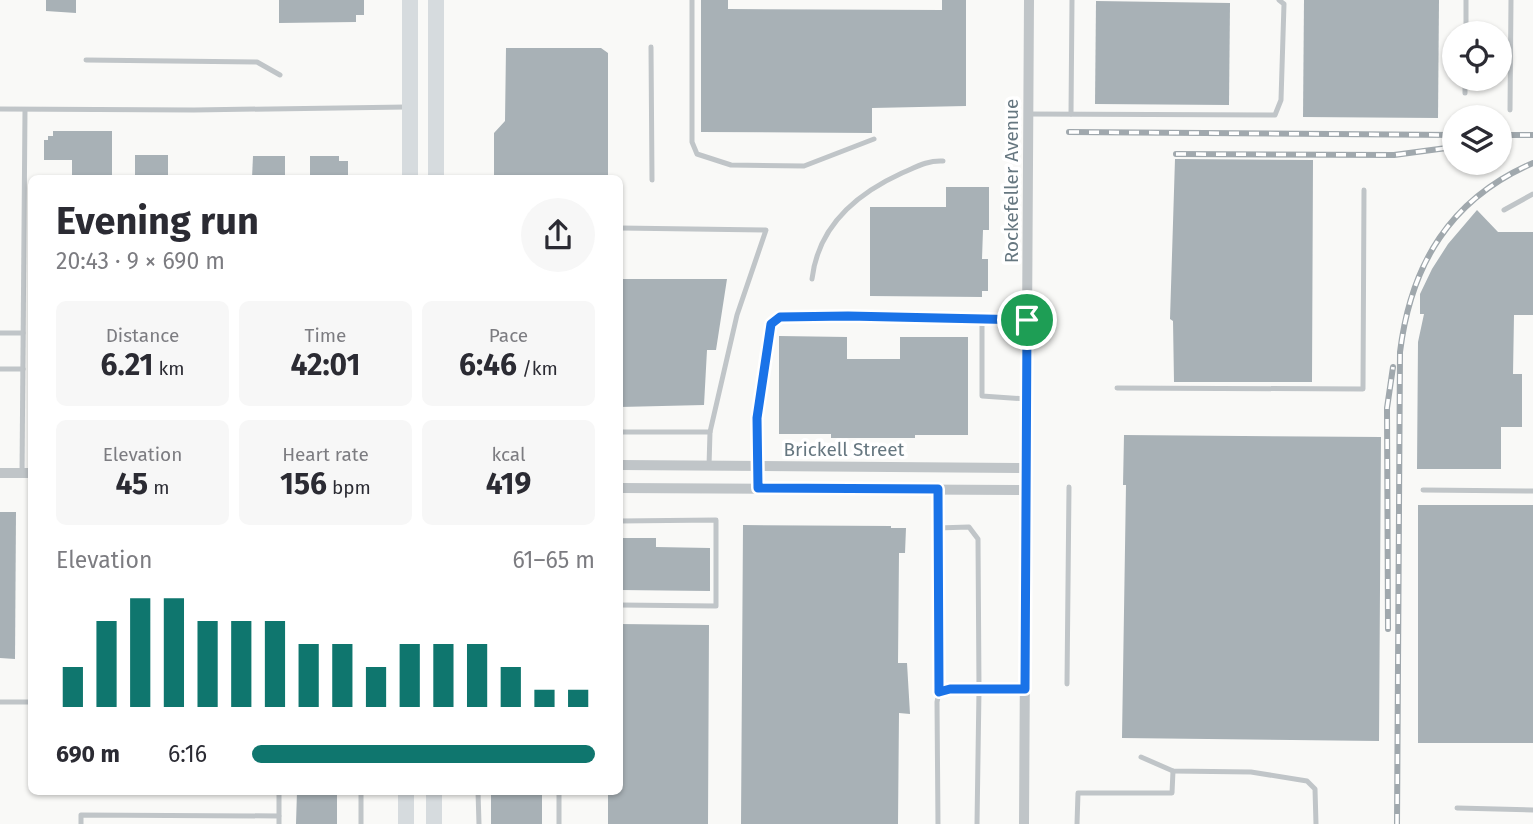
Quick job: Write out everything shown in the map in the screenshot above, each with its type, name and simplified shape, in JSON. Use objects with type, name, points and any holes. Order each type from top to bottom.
[{"type":"main road","points":[[410,0],[410,175]]},
{"type":"main road","points":[[436,0],[436,175]]},
{"type":"main road","points":[[406,795],[406,824]]},
{"type":"main road","points":[[434,795],[434,824]]},
{"type":"street","name":"Rockefeller Avenue","points":[[1024,824],[1029,0]]},
{"type":"street","name":"Brickell Street","points":[[623,465],[1027,468]]},
{"type":"street","points":[[0,473],[27,473]]},
{"type":"street","name":"Brickell Street","points":[[623,488],[1027,490]]},
{"type":"lane","points":[[692,0],[692,142],[697,154],[731,165],[803,166],[874,139]]},
{"type":"lane","points":[[1072,0],[1072,114]]},
{"type":"lane","points":[[1028,114],[1275,115],[1281,100],[1282,86],[1284,4],[1279,0]]},
{"type":"lane","points":[[1466,0],[1466,21]]},
{"type":"lane","points":[[1510,105],[1511,0]]},
{"type":"lane","points":[[651,47],[652,180]]},
{"type":"lane","points":[[86,60],[257,62],[280,75]]},
{"type":"lane","points":[[0,109],[410,107]]},
{"type":"lane","points":[[25,110],[23,369],[27,473]]},
{"type":"lane","points":[[812,279],[818,250],[830,229],[861,195],[876,185],[920,165],[943,161]]},
{"type":"lane","points":[[1117,388],[1363,390],[1364,190]]},
{"type":"lane","points":[[1504,209],[1533,194]]},
{"type":"lane","points":[[623,228],[765,230],[737,315],[710,432],[709,466]]},
{"type":"lane","points":[[758,488],[757,418],[771,324],[780,317],[1027,320]]},
{"type":"lane","points":[[982,318],[982,396],[1027,399]]},
{"type":"lane","points":[[0,334],[23,334]]},
{"type":"lane","points":[[0,369],[23,369]]},
{"type":"lane","points":[[623,432],[710,432]]},
{"type":"lane","points":[[1067,684],[1069,487]]},
{"type":"lane","points":[[938,489],[938,824]]},
{"type":"lane","points":[[1423,490],[1533,491]]},
{"type":"lane","points":[[623,520],[716,520],[716,606],[623,605]]},
{"type":"lane","points":[[937,528],[969,527],[978,539],[977,824]]},
{"type":"lane","points":[[939,692],[1025,689]]},
{"type":"lane","points":[[0,702],[28,702]]},
{"type":"lane","points":[[1141,757],[1173,771],[1251,772],[1307,781],[1315,789],[1316,824]]},
{"type":"lane","points":[[1077,824],[1077,793],[1172,793],[1173,771]]},
{"type":"lane","points":[[279,795],[279,824]]},
{"type":"lane","points":[[361,795],[361,824]]},
{"type":"lane","points":[[478,795],[478,824]]},
{"type":"lane","points":[[559,795],[559,824]]},
{"type":"lane","points":[[1457,808],[1533,810]]},
{"type":"lane","points":[[81,824],[81,815],[279,816]]},
{"type":"building","points":[[46,0],[76,0],[76,13],[46,11]]},
{"type":"building","points":[[279,0],[364,0],[364,15],[356,15],[356,22],[279,23]]},
{"type":"building","points":[[701,0],[728,0],[728,9],[942,10],[942,0],[966,0],[966,106],[872,108],[872,133],[701,132]]},
{"type":"building","points":[[1304,0],[1439,0],[1438,118],[1303,117]]},
{"type":"building","points":[[1096,1],[1230,3],[1229,105],[1095,104]]},
{"type":"building","points":[[506,48],[601,48],[608,53],[608,175],[494,175],[494,133],[505,121]]},
{"type":"building","points":[[53,131],[112,131],[112,175],[72,175],[72,160],[44,160],[44,140],[53,136]]},
{"type":"building","points":[[135,155],[168,155],[168,175],[135,175]]},
{"type":"building","points":[[253,156],[285,156],[285,175],[252,175]]},
{"type":"building","points":[[310,156],[339,156],[339,161],[348,161],[348,175],[310,175]]},
{"type":"building","points":[[1175,159],[1313,160],[1312,382],[1174,382],[1173,321],[1170,319]]},
{"type":"building","points":[[946,187],[989,187],[989,230],[983,230],[982,259],[988,259],[988,291],[982,291],[982,297],[870,296],[870,207],[946,207]]},
{"type":"building","points":[[1477,210],[1498,232],[1533,232],[1533,315],[1514,315],[1513,374],[1522,374],[1522,427],[1501,427],[1501,469],[1417,469],[1418,342],[1424,314],[1420,314],[1420,294],[1448,244]]},
{"type":"building","points":[[623,279],[727,279],[716,350],[707,350],[704,405],[623,407]]},
{"type":"building","points":[[779,336],[847,337],[847,359],[900,359],[900,337],[968,337],[968,435],[831,438],[831,434],[779,434]]},
{"type":"building","points":[[1124,435],[1381,437],[1379,741],[1122,738],[1126,485],[1123,485]]},
{"type":"building","points":[[1418,505],[1533,505],[1533,743],[1418,743]]},
{"type":"building","points":[[0,512],[16,512],[15,659],[0,658]]},
{"type":"building","points":[[743,525],[906,528],[905,553],[899,553],[898,663],[907,663],[910,714],[899,713],[898,824],[741,824]]},
{"type":"building","points":[[623,538],[656,538],[656,547],[710,548],[710,591],[623,590]]},
{"type":"building","points":[[623,624],[709,625],[708,824],[608,824],[608,795],[623,795]]},
{"type":"building","points":[[297,795],[337,795],[337,824],[296,824]]},
{"type":"building","points":[[491,795],[542,795],[542,824],[491,824]]},
{"type":"railway","points":[[1069,132],[1442,135]]},
{"type":"railway","points":[[1512,135],[1533,135]]},
{"type":"railway","points":[[1176,154],[1394,155],[1442,149]]},
{"type":"railway","points":[[1397,824],[1400,352],[1405,320],[1425,263],[1457,215],[1479,195],[1533,163]]},
{"type":"railway","points":[[1388,629],[1387,408],[1393,367]]},
{"type":"route","points":[[780,317],[1027,320],[1025,689],[950,689],[939,692],[938,489],[758,488],[757,418],[771,324],[780,317]]}]
